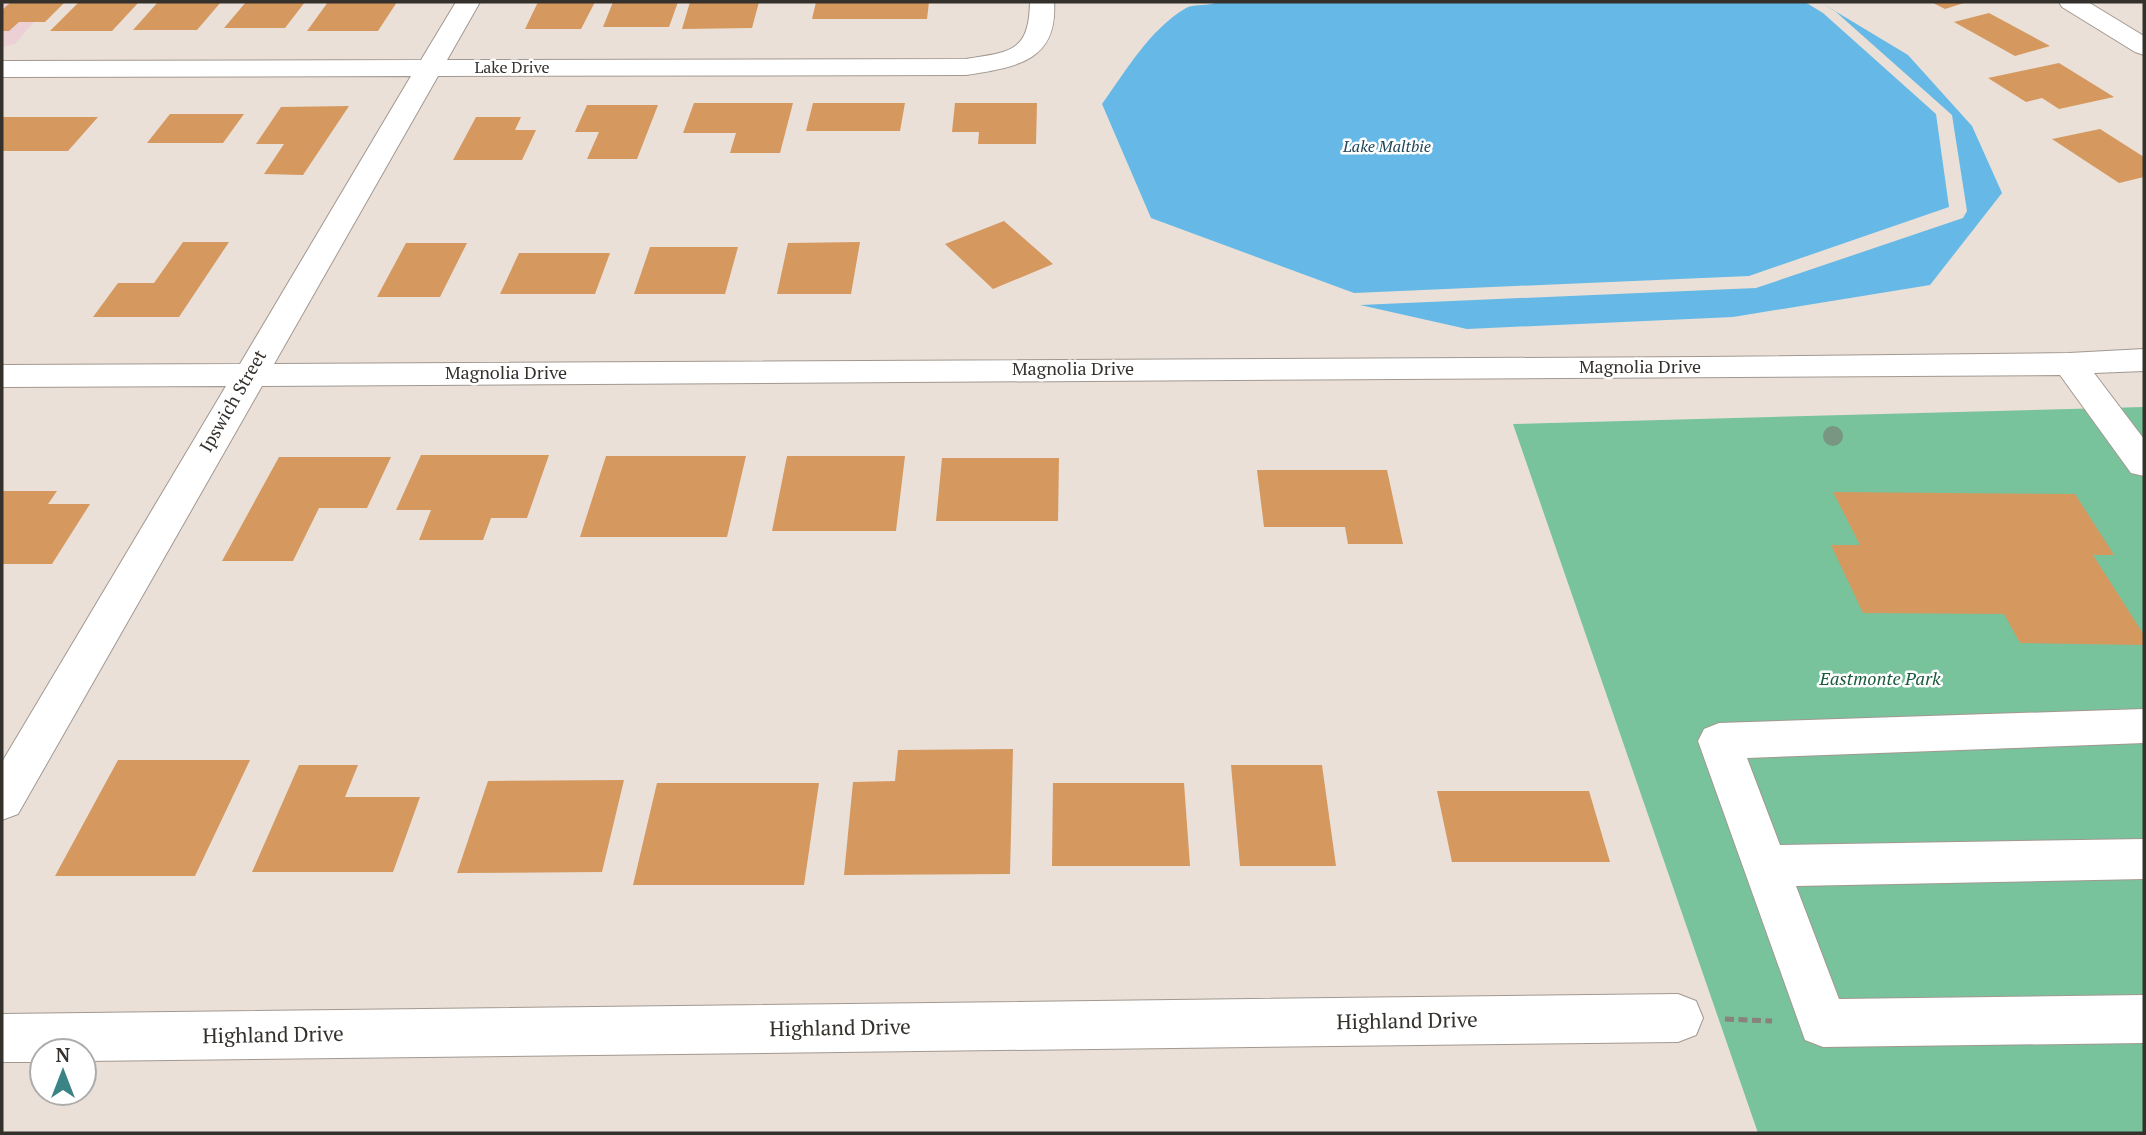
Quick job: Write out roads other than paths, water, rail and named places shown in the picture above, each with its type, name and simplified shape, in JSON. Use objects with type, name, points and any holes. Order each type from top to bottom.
[{"type":"street","name":"Ipswich Street","points":[[2,801],[248,374],[468,2]]},
{"type":"street","name":"Lake Drive","points":[[2,69],[966,67],[1002,61],[1021,54],[1036,42],[1042,29],[1042,2]]},
{"type":"street","points":[[2071,2],[2144,47]]},
{"type":"street","name":"Magnolia Drive","points":[[2,376],[2069,364],[2144,360]]},
{"type":"street","points":[[2069,364],[2144,464]]},
{"type":"street","points":[[2144,726],[1719,741],[1823,1023],[2144,1019]]},
{"type":"street","points":[[1765,866],[2144,859]]},
{"type":"street","name":"Highland Drive","points":[[2,1038],[1678,1018]]},
{"type":"water","name":"Lake Maltbie","points":[[1217,2],[1805,2],[1823,13],[1936,114],[1949,207],[1749,276],[1354,293],[1151,218],[1102,104],[1149,39],[1173,17],[1186,8]]},
{"type":"water","points":[[1820,2],[1908,55],[1972,126],[2002,193],[1930,285],[1733,317],[1467,329],[1360,305],[1756,288],[1963,218],[1967,211],[1952,115],[1836,12]]},
{"type":"park label","name":"Eastmonte Park","points":[[1880,679]]}]
